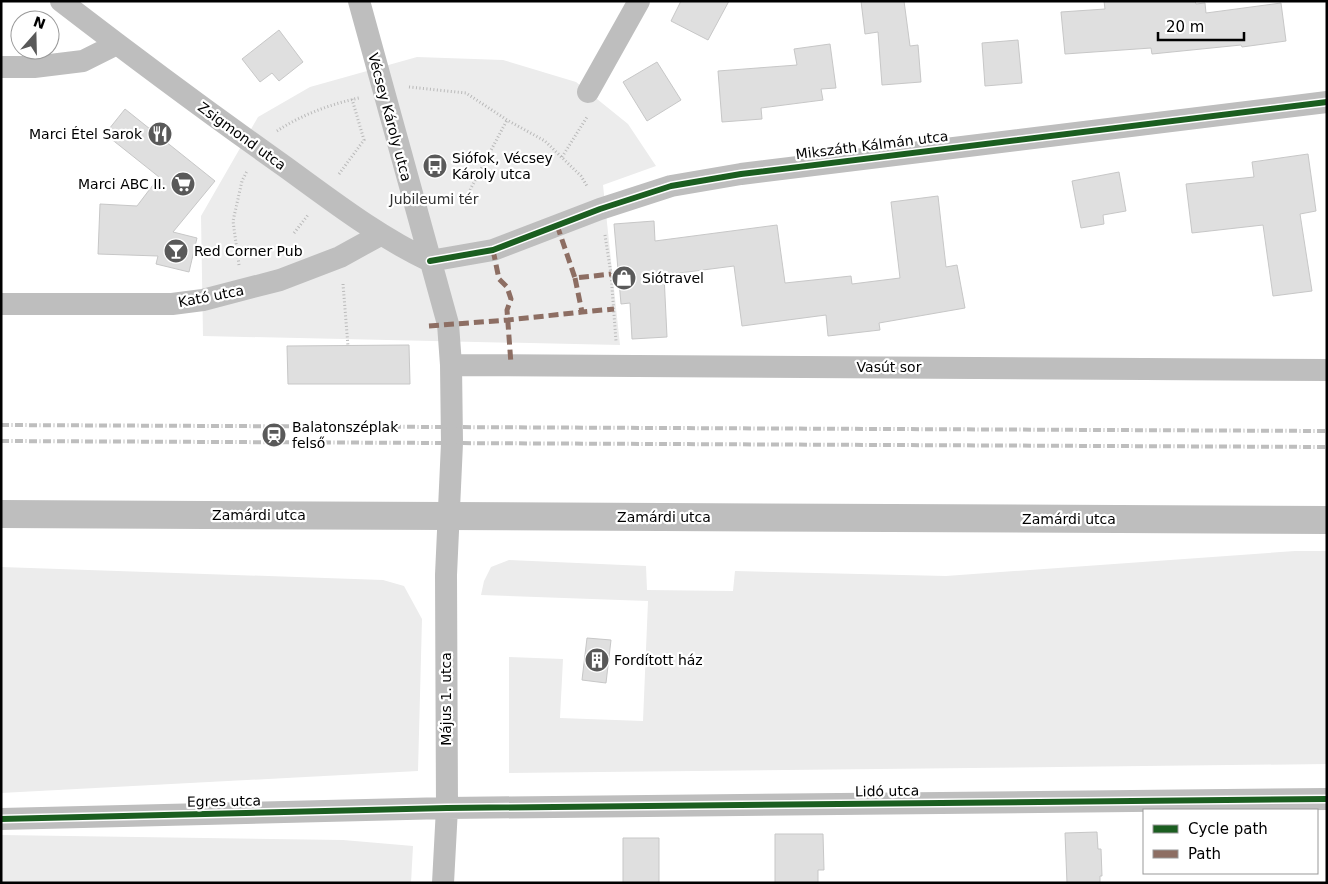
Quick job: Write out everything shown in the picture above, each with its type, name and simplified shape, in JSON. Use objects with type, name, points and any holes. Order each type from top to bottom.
[{"type":"main road","name":"Zamárdi utca","points":[[1,514],[1327,520]]},
{"type":"street","name":"Zsigmond utca","points":[[61,1],[116,44],[380,235],[430,261]]},
{"type":"street","name":"Vécsey Károly utca","points":[[359,1],[382,92],[430,261]]},
{"type":"street","points":[[588,92],[639,1]]},
{"type":"street","points":[[1,68],[34,67],[83,61],[116,44]]},
{"type":"street","name":"Mikszáth Kálmán utca","points":[[430,261],[492,250],[600,209],[671,186],[741,174],[1327,102]]},
{"type":"street","name":"Kató utca","points":[[1,304],[172,304],[203,300],[280,280],[340,256],[380,235]]},
{"type":"street","points":[[430,261],[448,324],[451,365],[452,443],[448,516]]},
{"type":"street","name":"Vasút sor","points":[[451,365],[1327,370]]},
{"type":"street","name":"Május 1. utca","points":[[443,883],[447,808],[446,575],[448,516]]},
{"type":"street","name":"Lidó utca","points":[[447,808],[1327,799]]},
{"type":"street","name":"Egres utca","points":[[1,819],[447,808]]},
{"type":"path","points":[[294,233],[364,140],[352,99]]},
{"type":"path","points":[[470,190],[508,120]]},
{"type":"path","points":[[340,256],[348,346]]},
{"type":"green space","name":"Jubileumi tér","points":[[417,57],[503,60],[576,82],[628,124],[656,166],[603,185],[620,345],[203,336],[201,216],[258,117],[310,87]]},
{"type":"green space","points":[[1295,551],[1327,551],[1327,764],[509,773],[509,657],[563,659],[560,718],[643,721],[648,601],[481,595],[484,581],[491,567],[509,560],[646,566],[647,590],[733,591],[735,571],[946,576]]},
{"type":"green space","points":[[1,567],[383,580],[404,586],[422,619],[418,771],[1,793]]},
{"type":"green space","points":[[1,835],[343,840],[413,846],[411,883],[1,883]]},
{"type":"building","points":[[681,1],[729,1],[708,40],[671,21]]},
{"type":"building","points":[[861,1],[904,1],[910,46],[918,45],[921,82],[882,85],[878,32],[865,34]]},
{"type":"building","points":[[1104,1],[1195,1],[1196,4],[1205,3],[1206,13],[1281,3],[1286,41],[1242,47],[1241,45],[1152,54],[1151,48],[1065,54],[1061,12],[1105,9]]},
{"type":"building","points":[[279,30],[303,62],[279,81],[272,73],[260,82],[242,59]]},
{"type":"building","points":[[1018,40],[1022,83],[985,86],[982,43]]},
{"type":"building","points":[[830,44],[836,88],[821,89],[823,100],[761,108],[762,119],[722,122],[718,71],[797,65],[794,49]]},
{"type":"building","points":[[657,62],[681,100],[647,121],[623,82]]},
{"type":"building","points":[[125,109],[215,181],[173,232],[197,238],[189,272],[156,264],[158,256],[98,254],[100,204],[137,206],[159,177],[105,134]]},
{"type":"building","points":[[1308,154],[1316,211],[1300,214],[1312,291],[1273,296],[1263,225],[1192,233],[1186,184],[1254,177],[1252,162]]},
{"type":"building","points":[[1119,172],[1126,211],[1103,215],[1104,224],[1081,228],[1072,181]]},
{"type":"building","points":[[938,196],[946,267],[957,265],[965,308],[879,323],[880,330],[828,336],[826,315],[742,326],[734,266],[664,275],[667,337],[632,339],[630,303],[621,304],[614,224],[654,221],[655,241],[777,225],[785,283],[851,276],[852,284],[900,278],[891,202]]},
{"type":"building","points":[[409,345],[410,384],[288,384],[287,346]]},
{"type":"building","name":"Fordított ház","points":[[587,638],[611,640],[606,683],[582,680]]},
{"type":"building","points":[[1097,832],[1098,849],[1101,849],[1102,876],[1100,876],[1100,883],[1067,883],[1065,833]]},
{"type":"building","points":[[775,834],[823,834],[824,870],[818,870],[818,883],[775,883]]},
{"type":"building","points":[[623,838],[659,838],[659,883],[623,883]]},
{"type":"railway","points":[[1,425],[1327,431]]},
{"type":"railway","points":[[1,441],[1327,447]]},
{"type":"marked path","points":[[557,225],[575,278],[611,274]]},
{"type":"marked path","points":[[493,250],[499,279],[507,287],[511,299],[507,310],[511,364]]},
{"type":"marked path","points":[[575,278],[582,312],[614,309]]},
{"type":"marked path","points":[[429,326],[582,312]]},
{"type":"cycle path","points":[[430,261],[493,250],[600,209],[671,186],[741,174],[1327,102]]},
{"type":"cycle path","points":[[1,819],[447,808],[1327,799]]},
{"type":"place","name":"Marci Étel Sarok","points":[[160,134]]},
{"type":"place","name":"Siófok, Vécsey Károly utca","points":[[435,166]]},
{"type":"place","name":"Marci ABC II.","points":[[183,184]]},
{"type":"place","name":"Red Corner Pub","points":[[176,251]]},
{"type":"place","name":"Siótravel","points":[[624,278]]},
{"type":"place","name":"Balatonszéplak felső","points":[[274,435]]},
{"type":"place","name":"Fordított ház","points":[[597,660]]}]
